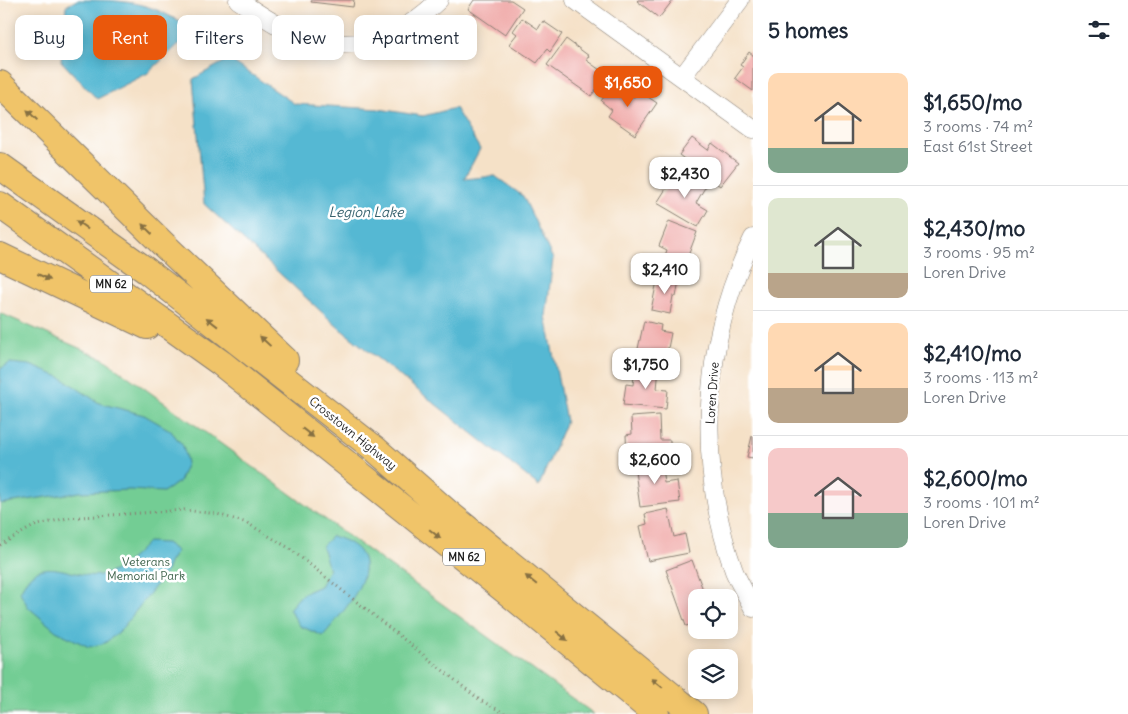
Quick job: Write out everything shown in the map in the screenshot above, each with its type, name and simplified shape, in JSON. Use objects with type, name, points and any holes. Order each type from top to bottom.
[{"type":"highway","points":[[0,84],[374,449]]},
{"type":"highway","name":"Crosstown Highway","points":[[0,166],[147,271],[374,449],[447,512],[694,714]]},
{"type":"highway","name":"MN 62","points":[[0,205],[221,363],[511,595],[656,714]]},
{"type":"highway","points":[[0,256],[221,363]]},
{"type":"street","points":[[238,0],[275,24],[322,44],[348,44],[390,36],[422,16],[439,0]]},
{"type":"street","points":[[682,76],[740,0]]},
{"type":"street","points":[[586,3],[753,129]]},
{"type":"street","name":"Loren Drive","points":[[753,238],[748,260],[725,306],[714,359],[709,413],[711,468],[720,521],[734,572],[748,582],[753,608]]},
{"type":"path","points":[[0,545],[34,526],[67,518],[184,510],[217,514],[247,523],[289,548],[480,700],[506,714]]},
{"type":"green space","name":"Veterans Memorial Park","points":[[0,313],[104,359],[594,714],[0,714]]},
{"type":"water","points":[[77,0],[107,0],[146,6],[159,11],[172,17],[177,20],[177,46],[167,55],[167,15],[93,15],[93,60],[162,60],[148,73],[97,99],[61,61],[83,60],[83,15],[65,15],[66,6]]},
{"type":"water","name":"Legion Lake","points":[[230,60],[295,104],[379,109],[423,116],[455,108],[480,149],[464,179],[495,176],[523,196],[553,259],[546,316],[566,421],[539,486],[339,328],[204,204],[193,79]]},
{"type":"water","points":[[10,363],[30,365],[62,378],[99,403],[144,415],[170,430],[183,446],[187,463],[179,482],[163,492],[130,490],[80,492],[0,504],[0,369]]},
{"type":"water","points":[[332,536],[351,544],[362,555],[364,568],[361,582],[354,596],[323,636],[300,626],[289,609],[302,594],[320,586],[329,570],[322,546]]},
{"type":"water","points":[[148,542],[166,543],[177,551],[169,563],[165,574],[120,631],[105,643],[89,647],[56,631],[28,607],[20,592],[28,579],[36,571],[56,569],[89,575],[108,573],[127,562]]},
{"type":"building","points":[[312,0],[354,0],[353,7],[311,2]]},
{"type":"building","points":[[474,0],[511,0],[523,8],[505,35],[468,9]]},
{"type":"building","points":[[638,0],[673,0],[659,18]]},
{"type":"building","points":[[522,18],[538,29],[543,21],[562,34],[550,52],[547,49],[537,63],[509,44],[517,34],[513,31]]},
{"type":"building","points":[[566,39],[589,56],[586,60],[607,75],[591,96],[547,65]]},
{"type":"building","points":[[749,52],[753,55],[753,91],[735,78],[743,67],[740,65]]},
{"type":"building","points":[[614,83],[634,97],[639,91],[657,103],[635,135],[608,116],[612,110],[601,101]]},
{"type":"building","points":[[692,138],[708,150],[712,143],[738,163],[720,186],[679,155]]},
{"type":"building","points":[[684,171],[707,184],[696,203],[708,210],[698,227],[657,203],[669,184],[674,188]]},
{"type":"building","points":[[669,221],[697,232],[682,272],[662,264],[667,250],[659,246]]},
{"type":"building","points":[[658,276],[679,280],[676,297],[673,296],[670,314],[651,310]]},
{"type":"building","points":[[644,321],[661,325],[660,331],[671,333],[665,364],[636,358]]},
{"type":"building","points":[[635,366],[659,368],[657,389],[668,390],[666,409],[623,405],[626,384],[633,385]]},
{"type":"building","points":[[659,415],[660,440],[670,440],[670,456],[627,459],[626,435],[632,434],[631,417]]},
{"type":"building","points":[[753,436],[753,458],[747,457]]},
{"type":"building","points":[[661,460],[664,483],[677,481],[680,502],[640,507],[634,464]]},
{"type":"building","points":[[668,509],[674,537],[685,534],[689,553],[648,561],[640,526],[647,524],[645,514]]},
{"type":"building","points":[[692,560],[703,589],[688,589],[688,625],[686,626],[666,570]]}]
